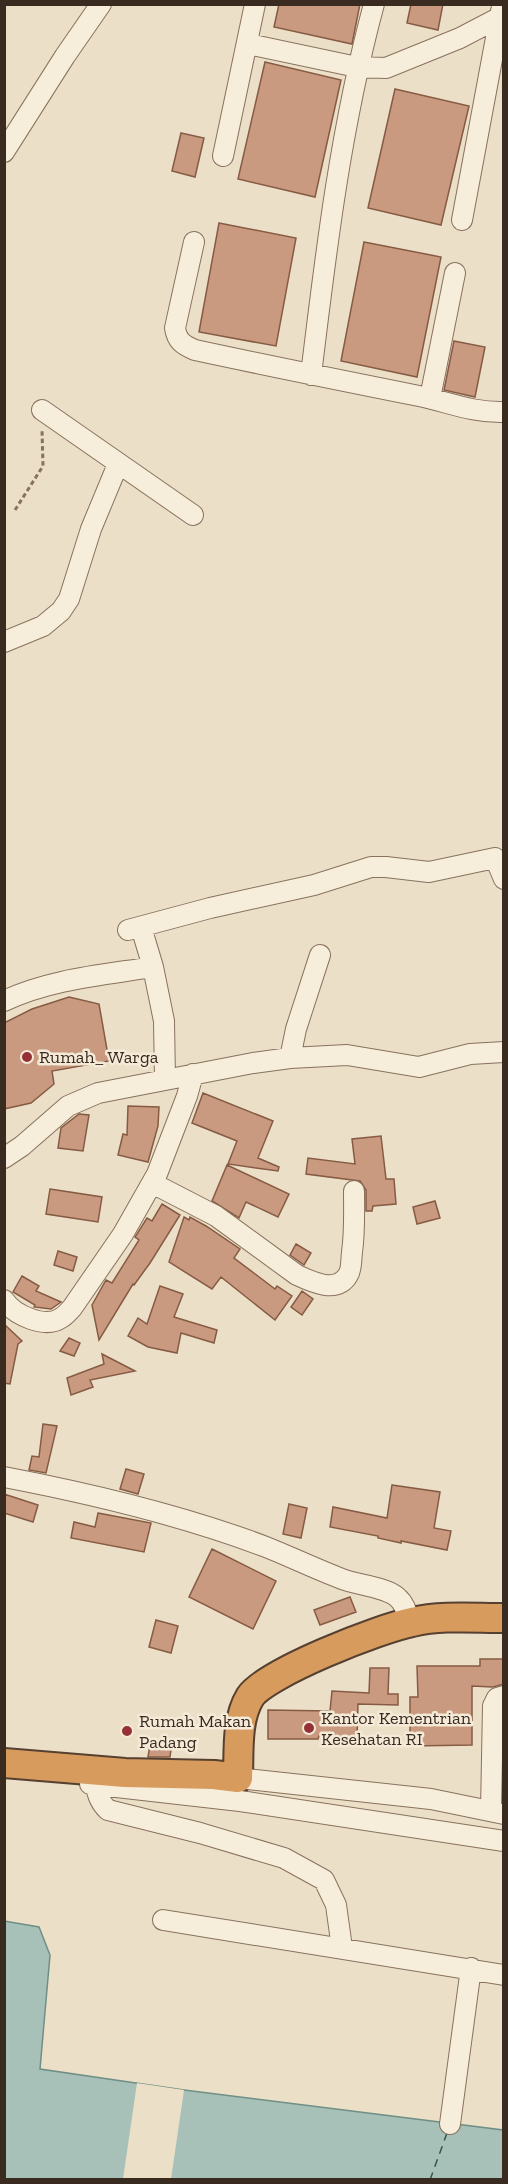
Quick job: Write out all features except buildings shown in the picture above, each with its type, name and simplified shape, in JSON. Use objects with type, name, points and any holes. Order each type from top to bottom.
[{"type":"highway","points":[[4,1764],[96,1778],[214,1775],[238,1778],[239,1731],[251,1695],[261,1685],[284,1671],[410,1622],[444,1617],[504,1618]]},
{"type":"street","points":[[4,152],[101,4]]},
{"type":"street","points":[[223,156],[255,4]]},
{"type":"street","points":[[311,375],[332,204],[357,68],[374,4]]},
{"type":"street","points":[[248,44],[357,68],[386,68],[460,38],[502,12]]},
{"type":"street","points":[[462,220],[502,12]]},
{"type":"street","points":[[194,242],[175,328],[177,339],[185,346],[430,399],[468,410],[486,413],[504,412]]},
{"type":"street","points":[[430,399],[455,273]]},
{"type":"street","points":[[42,410],[193,515]]},
{"type":"street","points":[[4,642],[43,626],[61,611],[69,599],[91,529],[118,464]]},
{"type":"street","points":[[165,1080],[164,1021],[153,967],[134,928],[314,885],[371,867],[429,872],[499,856],[504,879]]},
{"type":"street","points":[[290,1058],[296,1029],[320,955]]},
{"type":"street","points":[[4,1000],[26,991],[92,976],[153,967]]},
{"type":"street","points":[[4,1158],[22,1146],[68,1106],[98,1093],[290,1058],[347,1055],[419,1066],[470,1054],[504,1052]]},
{"type":"street","points":[[4,1300],[16,1314],[47,1322],[62,1318],[72,1308],[104,1264],[158,1174],[188,1096],[194,1074]]},
{"type":"street","points":[[152,1183],[216,1216],[297,1275],[322,1285],[337,1284],[349,1273],[354,1239],[354,1191]]},
{"type":"street","points":[[4,1477],[118,1502],[220,1531],[266,1547],[343,1579],[390,1593],[399,1598],[410,1622]]},
{"type":"street","points":[[238,1778],[431,1798],[497,1812],[497,1744],[493,1707],[497,1698],[504,1696]]},
{"type":"street","points":[[342,1948],[336,1905],[324,1880],[284,1858],[200,1833],[108,1810],[98,1798],[96,1778],[504,1841]]},
{"type":"street","points":[[288,1783],[504,1827]]},
{"type":"street","points":[[163,1920],[504,1975]]},
{"type":"street","points":[[450,2124],[471,1968]]},
{"type":"path","points":[[15,510],[43,466],[44,441],[40,412],[42,410]]},
{"type":"water","points":[[4,1921],[39,1927],[50,1955],[40,2069],[184,2090],[503,2130],[503,2179],[5,2179]]},
{"type":"pier","points":[[137,2083],[184,2090],[171,2179],[123,2179]]},
{"type":"ferry route","points":[[430,2180],[447,2133]]},
{"type":"place","name":"Rumah_ Warga","points":[[27,1057]]},
{"type":"place","name":"Kantor Kementrian Kesehatan RI","points":[[309,1728]]},
{"type":"place","name":"Rumah Makan Padang","points":[[127,1731]]}]
